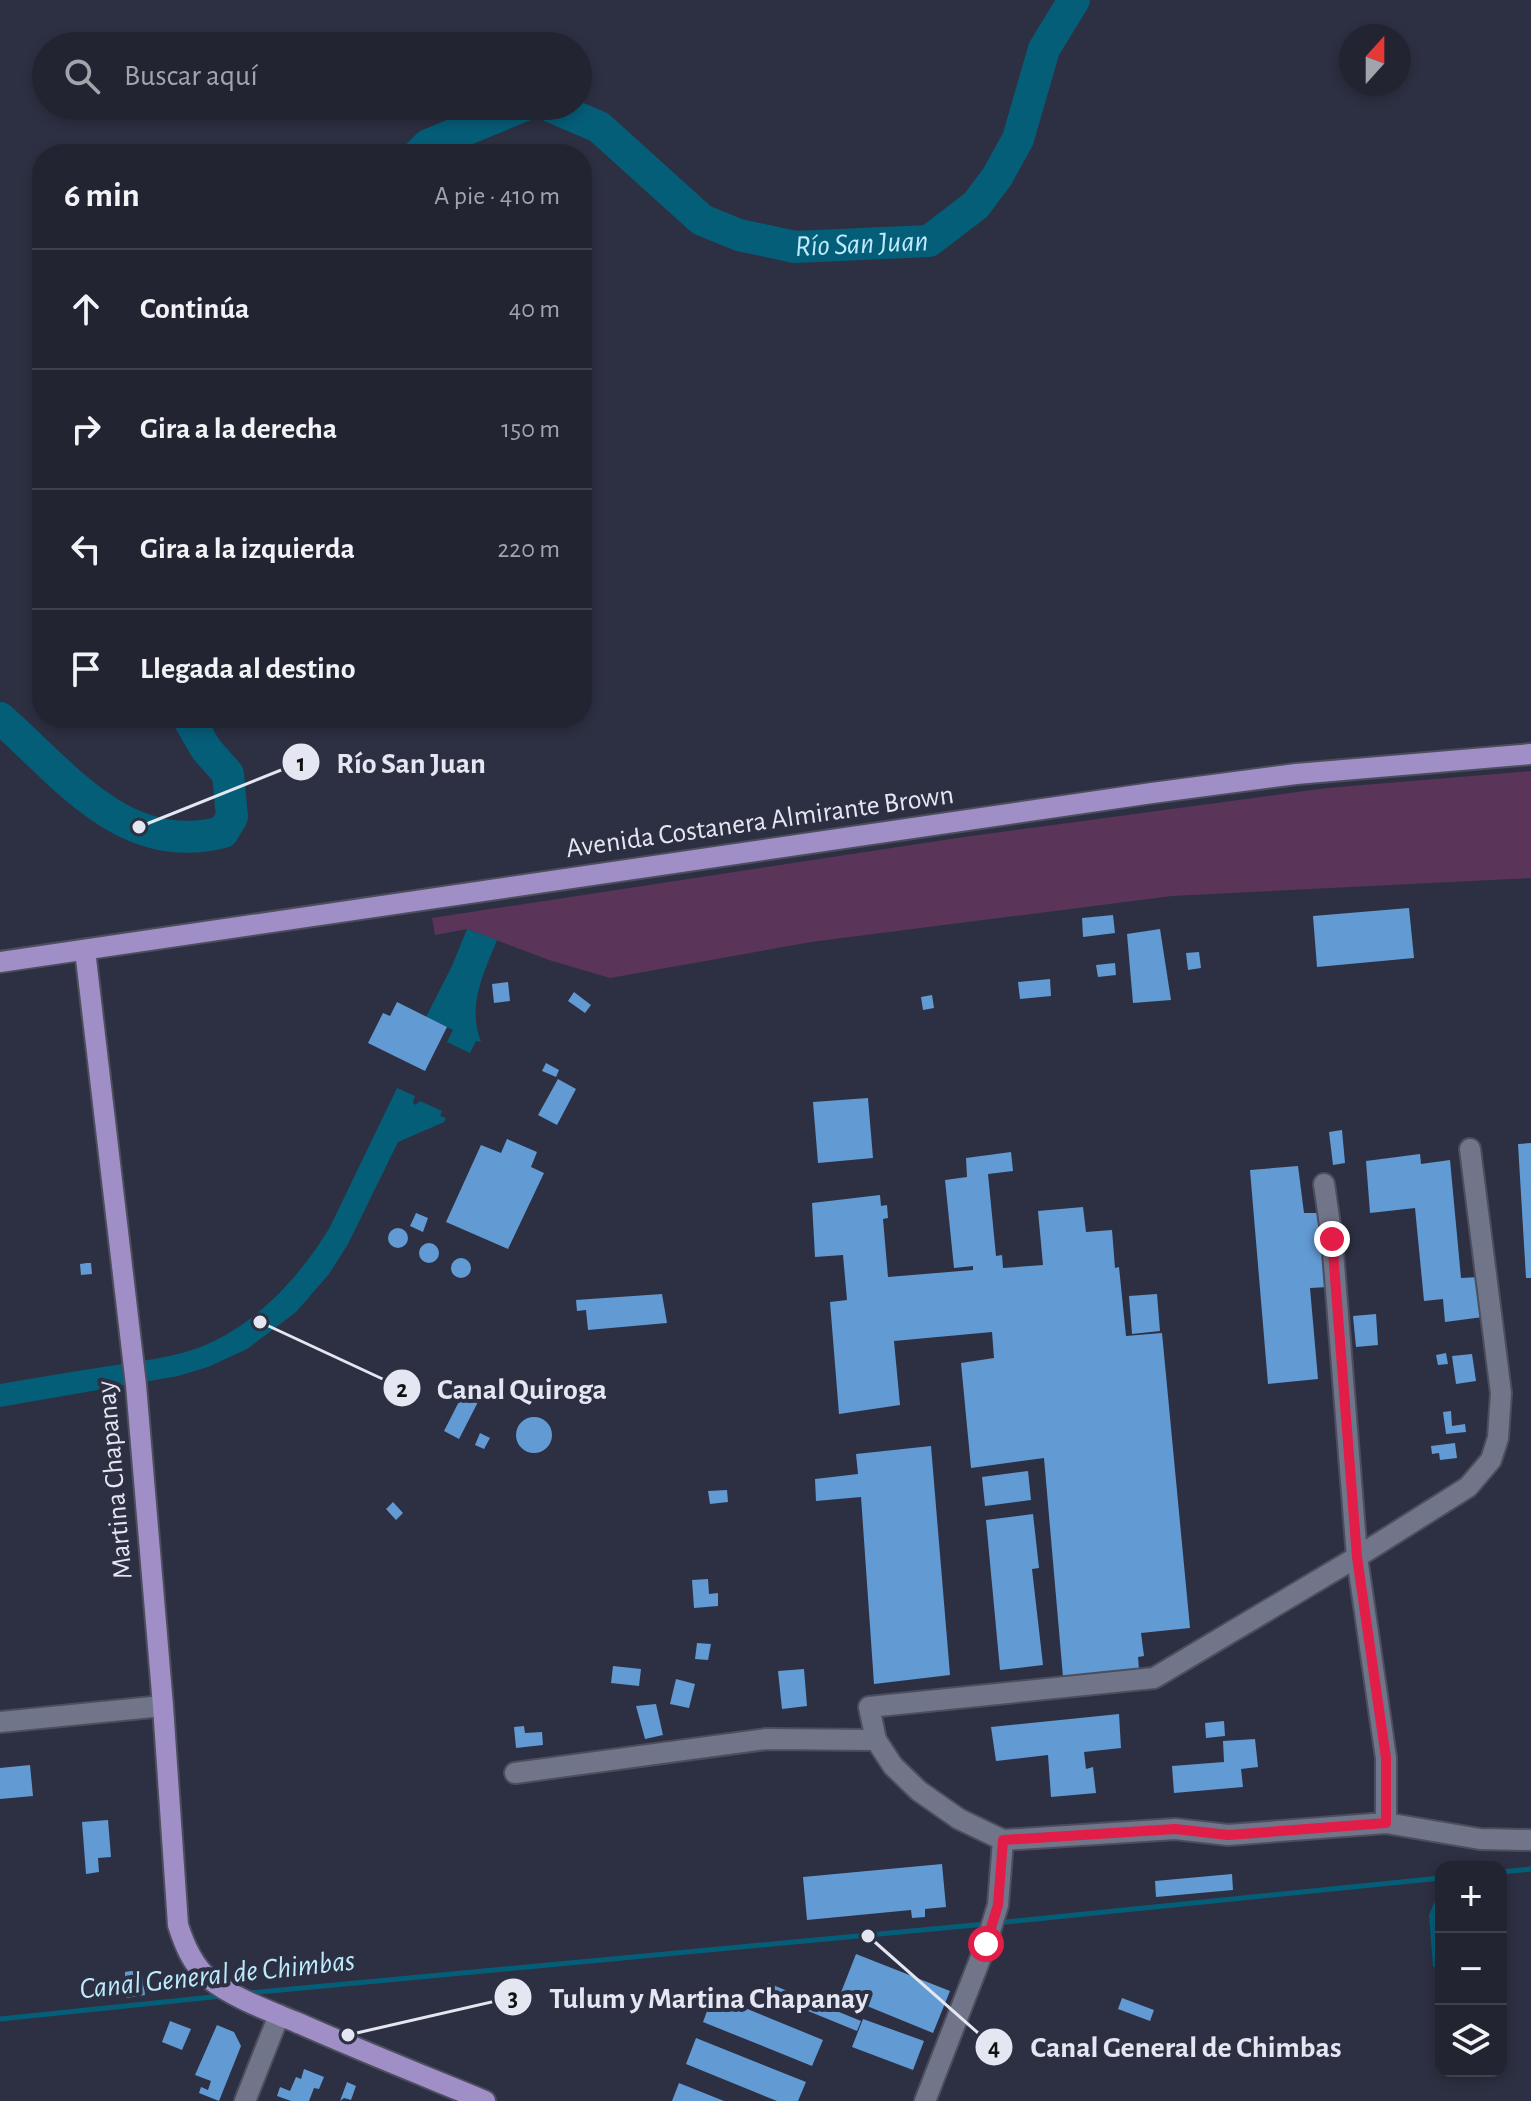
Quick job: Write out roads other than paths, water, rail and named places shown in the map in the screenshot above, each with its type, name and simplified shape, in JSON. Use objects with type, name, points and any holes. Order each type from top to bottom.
[{"type":"main road","name":"Avenida Costanera Almirante Brown","points":[[0,962],[1167,790],[1339,769],[1531,754]]},
{"type":"main road","name":"Martina Chapanay","points":[[85,950],[136,1385],[178,1925],[197,1966],[233,1993],[485,2101]]},
{"type":"street","points":[[1470,1149],[1501,1393],[1498,1438],[1491,1460],[1468,1487],[1154,1678],[869,1707],[876,1740],[893,1766],[919,1791],[959,1819],[1003,1840],[1175,1829],[1228,1835],[1386,1823],[1480,1839],[1531,1840]]},
{"type":"street","points":[[1324,1184],[1334,1255],[1357,1557],[1386,1758],[1386,1823]]},
{"type":"street","points":[[0,1722],[163,1706]]},
{"type":"street","points":[[515,1773],[766,1739],[876,1740]]},
{"type":"street","points":[[925,2101],[998,1905],[1003,1840]]},
{"type":"street","points":[[245,2101],[279,2015]]},
{"type":"water","points":[[467,929],[497,940],[478,990],[476,1015],[481,1042],[476,1041],[470,1053],[447,1042],[453,1030],[426,1017]]},
{"type":"water","points":[[397,1088],[415,1096],[415,1105],[420,1101],[442,1111],[440,1116],[446,1118],[444,1122],[398,1142],[348,1244],[329,1274],[296,1312],[247,1349],[208,1367],[178,1376],[0,1407],[0,1384],[189,1351],[233,1331],[252,1317],[288,1284],[330,1227]]},
{"type":"water","points":[[1435,1903],[1435,1968],[1429,1915]]},
{"type":"waterway","name":"Río San Juan","points":[[583,120],[599,127],[702,220],[739,235],[795,247],[929,241],[976,205],[997,177],[1018,139],[1044,49],[1074,0]]},
{"type":"waterway","name":"Río San Juan","points":[[430,144],[489,120]]},
{"type":"waterway","name":"Río San Juan","points":[[0,718],[99,806],[127,822],[156,833],[188,837],[223,832],[232,817],[228,774],[206,749],[194,728]]},
{"type":"waterway","name":"Canal General de Chimbas","points":[[1507,1871],[1531,1869]]},
{"type":"waterway","name":"Canal General de Chimbas","points":[[996,1923],[1435,1879]]},
{"type":"waterway","name":"Canal General de Chimbas","points":[[248,1993],[986,1924]]},
{"type":"waterway","name":"Canal General de Chimbas","points":[[0,2019],[222,1996]]},
{"type":"place","name":"Río San Juan","points":[[139,827]]},
{"type":"place","name":"Canal Quiroga","points":[[260,1322]]},
{"type":"place","name":"Canal General de Chimbas","points":[[868,1936]]},
{"type":"place","name":"Tulum y Martina Chapanay","points":[[348,2035]]}]
